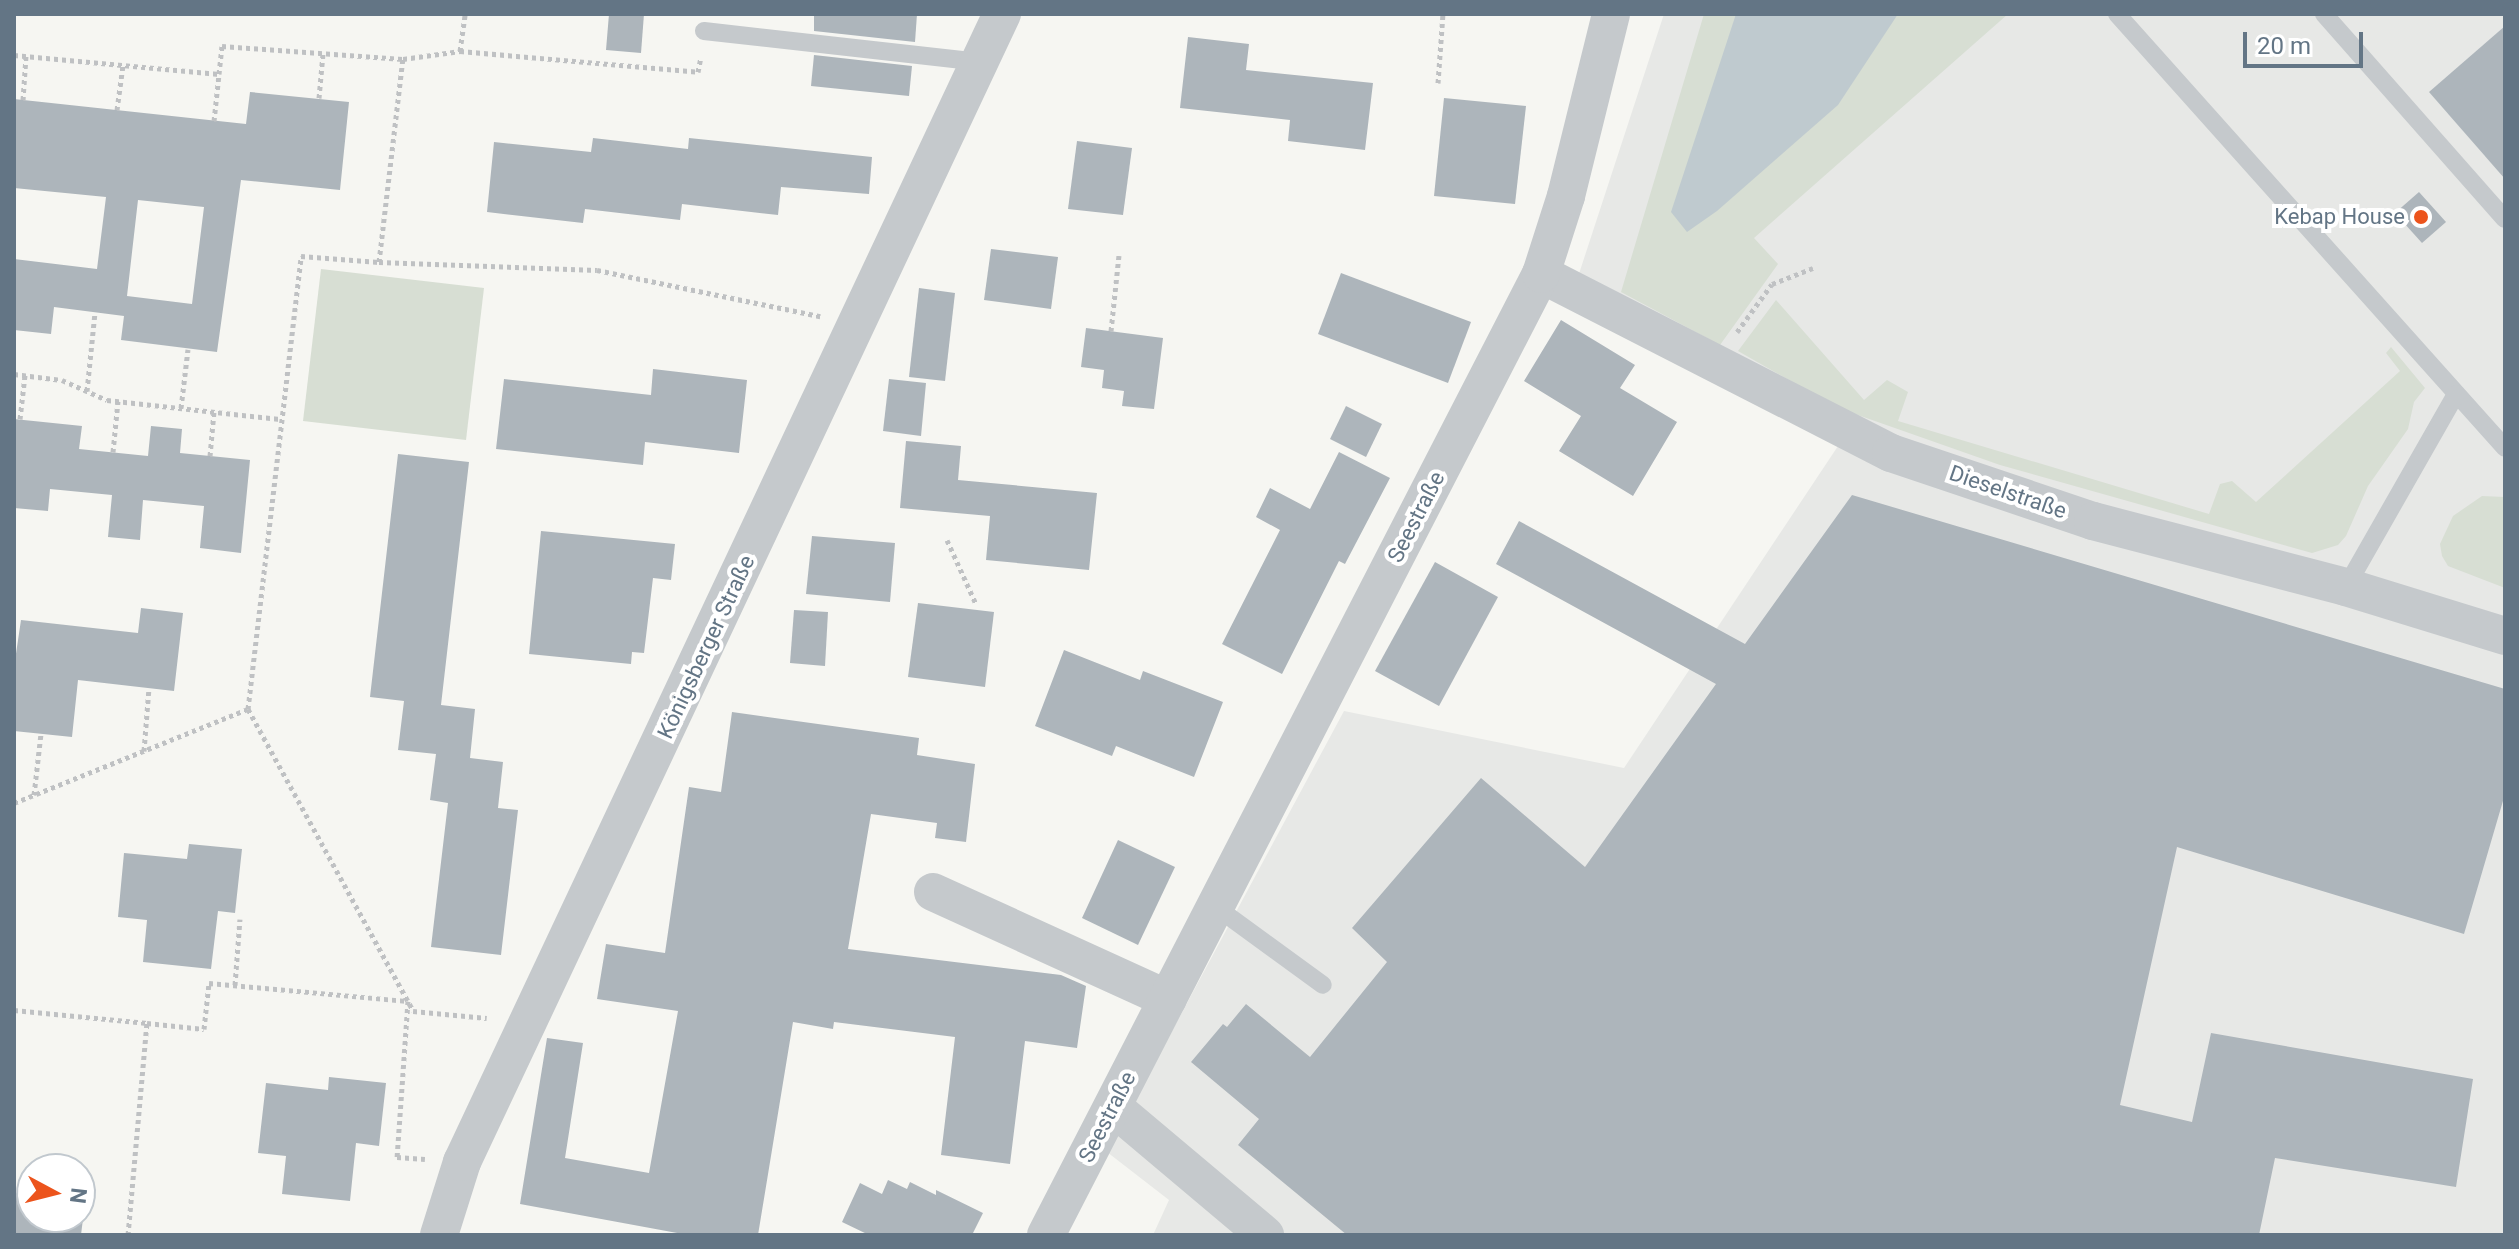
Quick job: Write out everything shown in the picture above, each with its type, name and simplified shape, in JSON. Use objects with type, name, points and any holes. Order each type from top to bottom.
[{"type":"street","name":"Königsberger Straße","points":[[439,1235],[462,1162],[1002,14]]},
{"type":"street","name":"Seestraße","points":[[1046,1235],[1541,274],[1566,196],[1611,14]]},
{"type":"street","name":"Dieselstraße","points":[[1541,274],[1891,453],[2093,521],[2346,587],[2505,636]]},
{"type":"street","points":[[933,892],[1168,999]]},
{"type":"street","points":[[1113,1107],[1265,1235]]},
{"type":"lane","points":[[2117,14],[2505,448]]},
{"type":"lane","points":[[2324,14],[2505,219]]},
{"type":"lane","points":[[704,31],[982,62]]},
{"type":"lane","points":[[2346,587],[2456,394]]},
{"type":"lane","points":[[1216,907],[1323,985]]},
{"type":"path","points":[[460,51],[465,14]]},
{"type":"path","points":[[1438,83],[1443,14]]},
{"type":"path","points":[[214,121],[222,46],[403,59],[460,51],[698,72],[704,31]]},
{"type":"path","points":[[319,98],[323,53]]},
{"type":"path","points":[[14,55],[219,74]]},
{"type":"path","points":[[23,100],[26,56]]},
{"type":"path","points":[[379,262],[403,59]]},
{"type":"path","points":[[117,110],[123,65]]},
{"type":"path","points":[[1111,331],[1119,255]]},
{"type":"path","points":[[530,1022],[413,1011],[248,709],[301,256],[597,270],[855,325]]},
{"type":"path","points":[[1715,365],[1772,284],[1813,268]]},
{"type":"path","points":[[87,391],[95,312]]},
{"type":"path","points":[[181,408],[188,349]]},
{"type":"path","points":[[14,374],[62,380],[118,401],[280,419]]},
{"type":"path","points":[[20,419],[25,375]]},
{"type":"path","points":[[113,452],[118,401]]},
{"type":"path","points":[[210,456],[214,411]]},
{"type":"path","points":[[947,540],[976,604]]},
{"type":"path","points":[[144,751],[149,688]]},
{"type":"path","points":[[14,803],[248,709]]},
{"type":"path","points":[[34,795],[41,734]]},
{"type":"path","points":[[235,986],[240,919]]},
{"type":"path","points":[[14,1010],[204,1029],[209,983],[408,1001]]},
{"type":"path","points":[[408,1001],[397,1157],[462,1162]]},
{"type":"path","points":[[128,1235],[147,1023]]},
{"type":"shaded area","points":[[1664,14],[2505,14],[2505,1235],[1153,1235],[1169,1200],[1107,1152],[1344,711],[1624,768],[1842,440],[1574,289]]},
{"type":"shaded area","points":[[1704,14],[2008,14],[1754,238],[1778,264],[1720,345],[1621,292]]},
{"type":"shaded area","points":[[1736,14],[1898,14],[1838,105],[1717,211],[1687,232],[1671,212]]},
{"type":"shaded area","points":[[321,269],[484,288],[466,440],[303,421]]},
{"type":"shaded area","points":[[1776,300],[1864,400],[1887,380],[1908,392],[1898,421],[2209,514],[2220,484],[2232,481],[2256,502],[2400,371],[2386,353],[2391,347],[2425,388],[2414,402],[2408,429],[2368,486],[2346,536],[2338,545],[2312,553],[2000,465],[1838,408],[1738,351]]},
{"type":"shaded area","points":[[2482,496],[2505,497],[2505,588],[2448,566],[2442,556],[2440,544],[2453,516]]},
{"type":"building","points":[[609,14],[644,14],[641,53],[606,50]]},
{"type":"building","points":[[814,14],[917,14],[915,42],[814,31]]},
{"type":"building","points":[[2505,26],[2505,179],[2429,92]]},
{"type":"building","points":[[1188,37],[1249,44],[1246,70],[1373,83],[1365,150],[1288,141],[1290,120],[1180,108]]},
{"type":"building","points":[[814,55],[912,66],[909,96],[811,86]]},
{"type":"building","points":[[250,92],[349,102],[340,190],[241,180],[217,352],[121,340],[124,316],[54,307],[51,334],[14,330],[14,259],[97,269],[106,197],[14,188],[14,99],[246,124]],"holes":[[[138,200],[204,207],[192,304],[127,296]]]},
{"type":"building","points":[[1444,98],[1526,106],[1515,204],[1434,196]]},
{"type":"building","points":[[593,138],[688,149],[689,138],[872,157],[869,194],[781,187],[778,215],[682,204],[680,220],[585,209],[583,223],[487,212],[494,142],[591,152]]},
{"type":"building","points":[[1077,141],[1132,148],[1123,215],[1068,209]]},
{"type":"building","points":[[2419,192],[2446,222],[2422,243],[2395,213]]},
{"type":"building","points":[[991,249],[1058,257],[1051,309],[984,300]]},
{"type":"building","points":[[1341,273],[1471,322],[1448,383],[1318,334]]},
{"type":"building","points":[[919,288],[955,293],[945,381],[909,377]]},
{"type":"building","points":[[1561,320],[1635,365],[1620,388],[1677,422],[1633,496],[1559,451],[1581,416],[1524,381]]},
{"type":"building","points":[[1086,328],[1163,338],[1154,409],[1122,406],[1124,391],[1102,388],[1104,370],[1081,367]]},
{"type":"building","points":[[653,369],[747,380],[739,453],[645,442],[643,465],[496,449],[504,379],[651,395]]},
{"type":"building","points":[[889,379],[926,383],[921,436],[883,431]]},
{"type":"building","points":[[1346,406],[1382,424],[1366,457],[1330,439]]},
{"type":"building","points":[[14,419],[82,426],[79,449],[148,456],[151,426],[182,429],[180,453],[250,460],[241,553],[200,548],[204,506],[143,500],[140,540],[108,537],[112,495],[50,489],[48,511],[14,508]]},
{"type":"building","points":[[906,441],[961,446],[958,480],[1097,493],[1089,570],[986,560],[990,516],[900,508]]},
{"type":"building","points":[[1339,452],[1390,478],[1345,564],[1339,561],[1282,674],[1222,644],[1280,530],[1256,517],[1270,488],[1310,509]]},
{"type":"building","points":[[398,454],[469,462],[441,705],[475,709],[470,758],[503,762],[498,808],[518,810],[501,955],[431,947],[448,803],[430,800],[436,754],[398,750],[404,701],[370,697]]},
{"type":"building","points":[[1852,495],[2505,689],[2505,794],[2464,934],[2177,847],[2120,1105],[2192,1122],[2211,1033],[2473,1079],[2456,1187],[2275,1158],[2259,1235],[1347,1235],[1238,1145],[1259,1119],[1191,1062],[1223,1024],[1227,1027],[1246,1004],[1310,1057],[1387,962],[1352,928],[1481,778],[1585,867],[1716,684],[1496,564],[1519,521],[1745,644]]},
{"type":"building","points":[[541,531],[675,544],[671,580],[653,578],[644,653],[632,652],[631,664],[529,654]]},
{"type":"building","points":[[812,536],[895,543],[890,602],[806,594]]},
{"type":"building","points":[[1435,562],[1498,597],[1439,706],[1375,671]]},
{"type":"building","points":[[918,603],[994,612],[985,687],[908,677]]},
{"type":"building","points":[[141,608],[183,613],[174,691],[78,680],[72,737],[14,731],[14,667],[21,620],[138,633]]},
{"type":"building","points":[[794,610],[828,612],[825,666],[790,663]]},
{"type":"building","points":[[1064,650],[1140,680],[1143,671],[1223,702],[1194,777],[1116,746],[1112,756],[1035,726]]},
{"type":"building","points":[[732,712],[919,738],[917,755],[975,764],[966,842],[935,838],[937,823],[871,814],[848,949],[1061,975],[1086,986],[1077,1048],[1025,1041],[1010,1164],[941,1155],[955,1037],[834,1022],[833,1029],[793,1022],[758,1235],[688,1235],[520,1204],[547,1038],[583,1043],[565,1158],[649,1173],[678,1011],[597,999],[606,944],[665,953],[689,787],[721,792]]},
{"type":"building","points":[[1118,840],[1175,867],[1138,945],[1082,918]]},
{"type":"building","points":[[189,844],[242,849],[235,913],[218,911],[211,969],[143,962],[147,920],[118,917],[124,853],[187,859]]},
{"type":"building","points":[[329,1077],[386,1083],[379,1146],[356,1143],[350,1201],[282,1194],[286,1156],[258,1153],[266,1083],[328,1090]]},
{"type":"building","points":[[888,1180],[907,1189],[910,1182],[936,1195],[936,1190],[983,1213],[972,1235],[869,1235],[842,1222],[860,1183],[882,1194]]},
{"type":"building","points":[[14,1193],[16,1233],[81,1235],[14,1235]]},
{"type":"place","name":"Kebap House","points":[[2421,217]]}]
